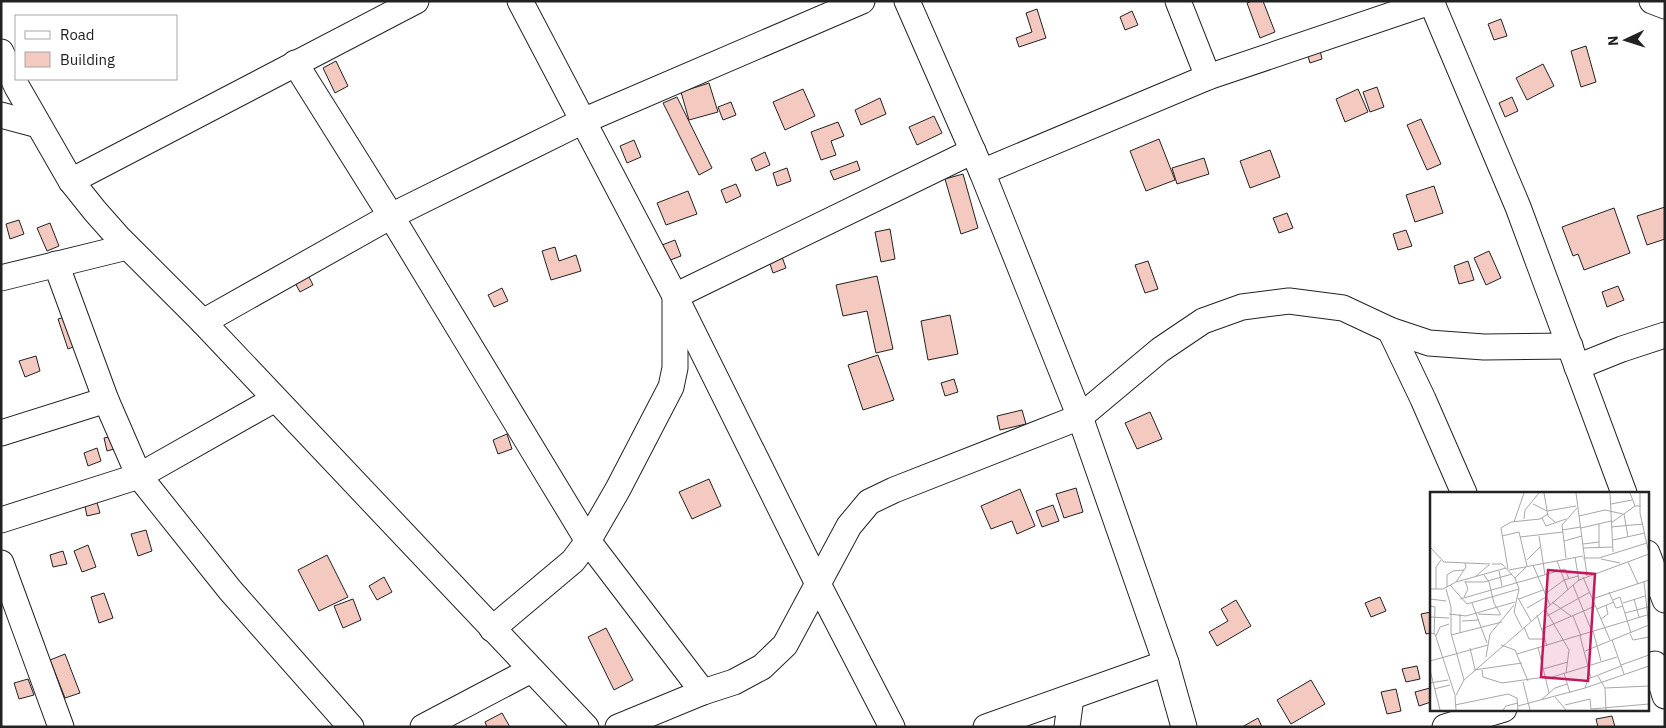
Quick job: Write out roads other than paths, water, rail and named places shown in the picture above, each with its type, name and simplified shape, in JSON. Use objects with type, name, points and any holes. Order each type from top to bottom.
[{"type":"street","points":[[71,181],[294,64],[387,8],[416,1]]},
{"type":"street","points":[[520,1],[676,296],[818,584],[892,727]]},
{"type":"street","points":[[203,322],[392,216],[582,121],[862,1]]},
{"type":"street","points":[[907,1],[977,161],[1080,417],[1166,663],[1184,727]]},
{"type":"street","points":[[1178,1],[1208,77]]},
{"type":"street","points":[[676,296],[977,161],[1208,77],[1431,1],[1518,207],[1624,492]]},
{"type":"street","points":[[1652,1],[1665,6]]},
{"type":"street","points":[[1,52],[38,125],[71,181],[95,211],[127,247],[203,322],[586,727]]},
{"type":"street","points":[[294,64],[392,216],[588,541],[704,692]]},
{"type":"street","points":[[1,116],[38,125]]},
{"type":"street","points":[[1,278],[127,247]]},
{"type":"street","points":[[56,264],[106,400],[139,476],[230,590],[351,727]]},
{"type":"street","points":[[492,629],[573,562],[588,541],[618,489],[671,387],[675,368],[676,296]]},
{"type":"street","points":[[618,727],[704,692],[734,682],[762,667],[785,645],[849,526],[869,502],[894,490],[1080,417],[1160,350],[1203,321],[1242,307],[1289,301],[1343,308],[1390,330],[1429,342],[1573,356],[1622,349],[1665,335]]},
{"type":"street","points":[[1390,330],[1423,399],[1464,492]]},
{"type":"street","points":[[1,520],[139,476],[275,399]]},
{"type":"street","points":[[1,433],[106,400]]},
{"type":"street","points":[[1648,556],[1665,600]]},
{"type":"street","points":[[1,563],[61,727]]},
{"type":"street","points":[[986,727],[1166,663]]},
{"type":"street","points":[[1656,664],[1665,696]]},
{"type":"street","points":[[423,727],[531,670]]},
{"type":"street","points":[[1067,727],[1071,697]]},
{"type":"street","points":[[1445,727],[1501,710]]}]
